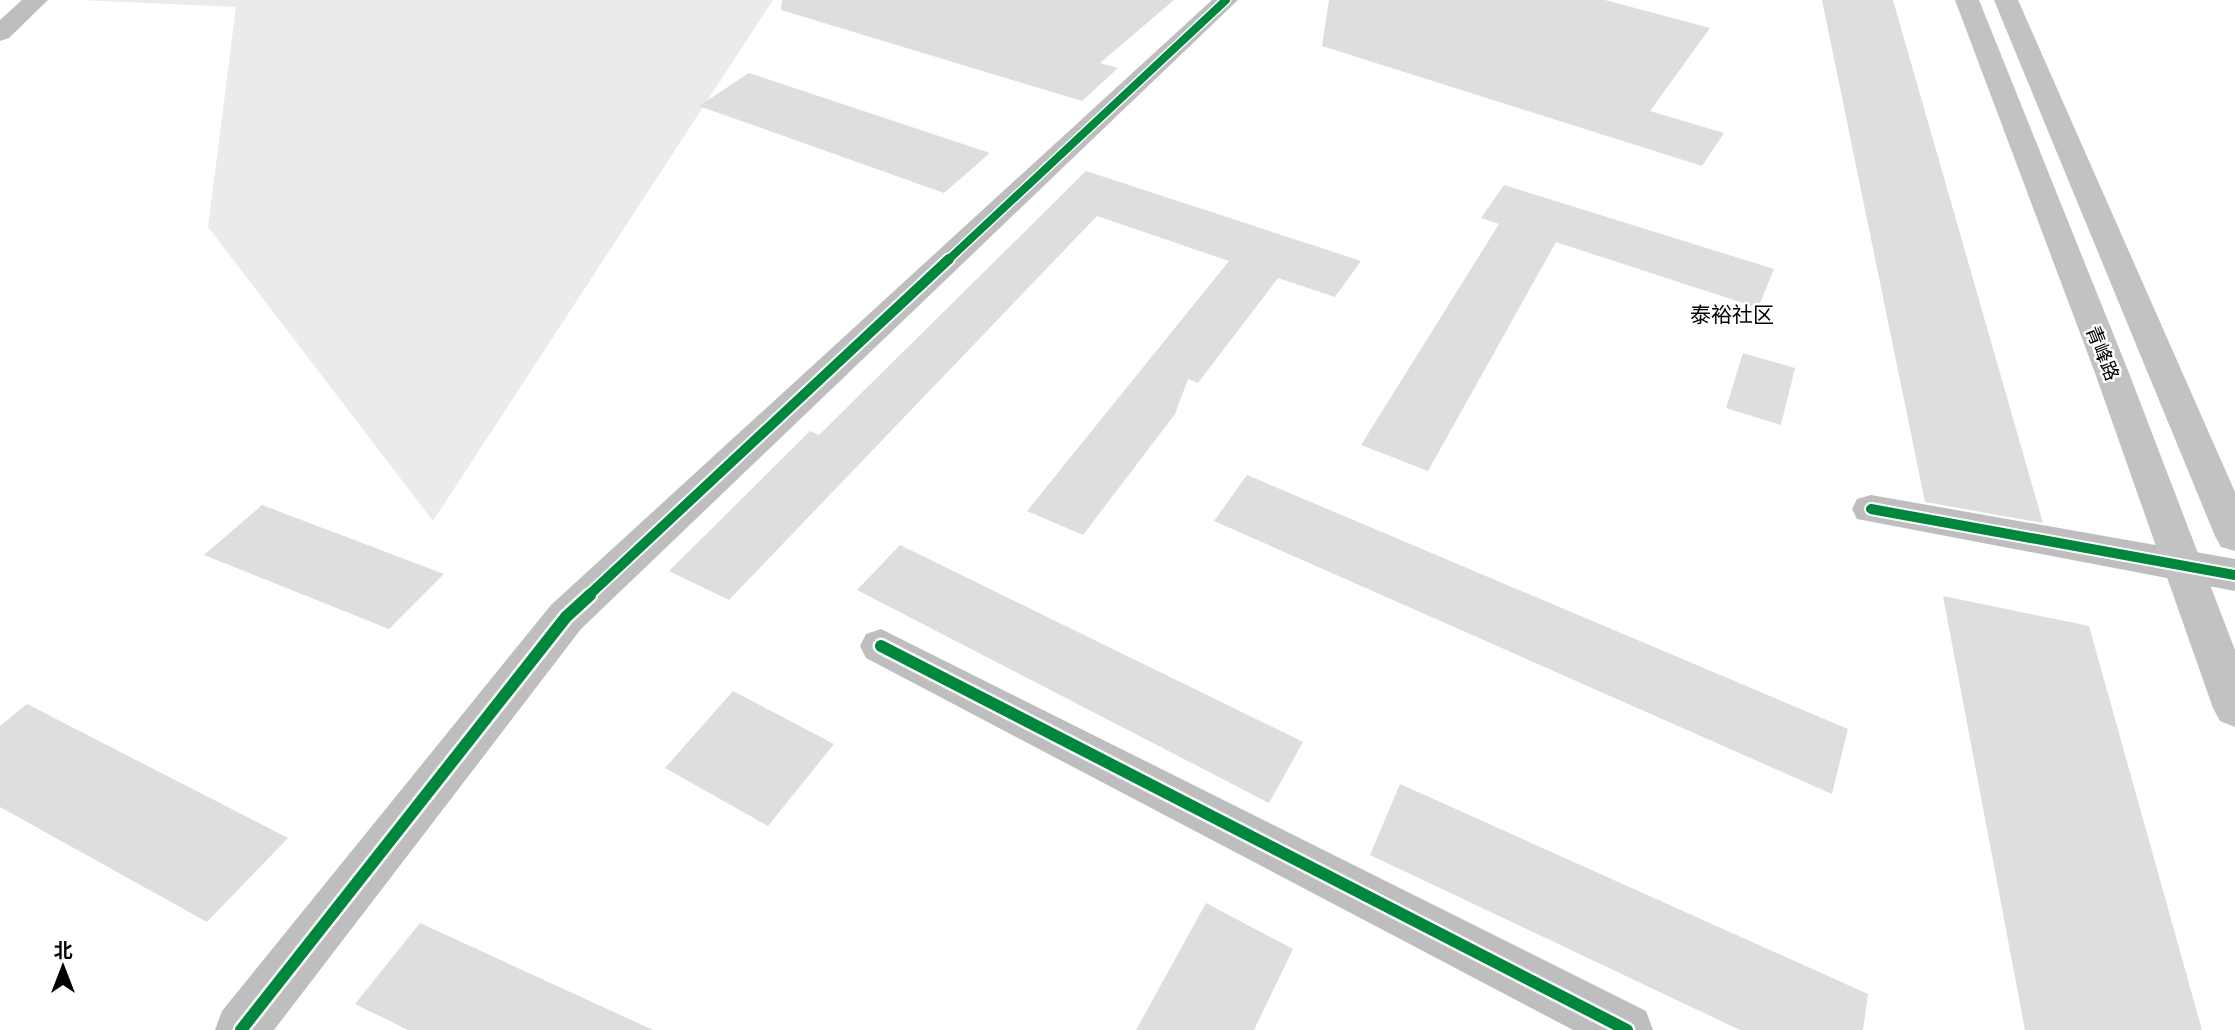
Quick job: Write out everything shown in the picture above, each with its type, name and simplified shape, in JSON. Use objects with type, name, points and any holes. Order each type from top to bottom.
[{"type":"main road","name":"青峰路","points":[[1967,0],[2235,708]]},
{"type":"main road","points":[[2006,0],[2235,537]]},
{"type":"street","points":[[0,33],[36,0]]},
{"type":"street","points":[[241,1030],[566,617],[1226,0]]},
{"type":"street","points":[[1871,509],[2235,576]]},
{"type":"street","points":[[881,646],[1627,1030]]},
{"type":"shaded area","points":[[80,0],[773,0],[433,521],[208,227],[236,7]]},
{"type":"building","points":[[782,0],[1174,0],[1100,63],[1118,68],[1082,101],[781,10]]},
{"type":"building","points":[[1329,0],[1605,0],[1710,28],[1650,111],[1724,133],[1702,166],[1322,46]]},
{"type":"building","points":[[1822,0],[1893,0],[2043,523],[1925,502]]},
{"type":"building","points":[[749,73],[990,153],[944,193],[699,106]]},
{"type":"building","points":[[1086,171],[1361,261],[1335,297],[1278,278],[1198,383],[1188,379],[1175,414],[1083,535],[1027,511],[1229,261],[1097,216],[729,600],[669,571],[810,431],[819,435]]},
{"type":"building","points":[[1504,185],[1774,269],[1758,308],[1556,242],[1428,471],[1361,445],[1499,224],[1481,218]]},
{"type":"building","points":[[1743,353],[1795,368],[1781,425],[1726,408]]},
{"type":"building","points":[[1247,475],[1848,729],[1832,794],[1214,521]]},
{"type":"building","points":[[262,505],[444,574],[389,629],[204,555]]},
{"type":"building","points":[[900,545],[1303,742],[1269,803],[857,590]]},
{"type":"building","points":[[1943,596],[2089,626],[2202,1030],[2025,1030]]},
{"type":"building","points":[[733,691],[834,744],[768,826],[665,768]]},
{"type":"building","points":[[27,704],[288,838],[207,922],[0,807],[0,726]]},
{"type":"building","points":[[1400,784],[1868,994],[1863,1030],[1740,1030],[1370,855]]},
{"type":"building","points":[[1206,903],[1293,949],[1254,1030],[1136,1030]]},
{"type":"building","points":[[420,923],[653,1030],[408,1030],[355,1004]]},
{"type":"cycle path","points":[[241,1030],[566,617],[1226,0]]},
{"type":"cycle path","points":[[1871,509],[2235,575]]},
{"type":"cycle path","points":[[881,646],[1627,1030]]},
{"type":"district","name":"泰裕社区","points":[[1732,315]]}]
